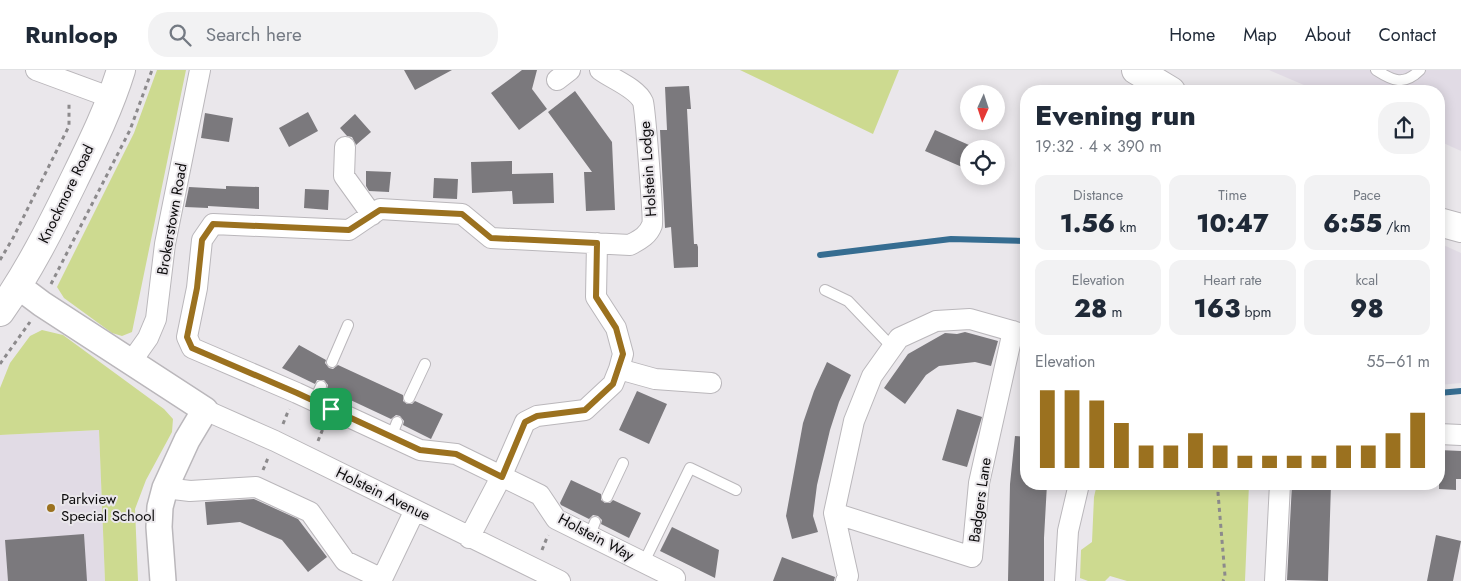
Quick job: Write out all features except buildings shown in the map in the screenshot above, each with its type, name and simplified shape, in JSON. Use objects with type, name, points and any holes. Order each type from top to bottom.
[{"type":"main road","name":"Knockmore Road","points":[[0,312],[18,286],[46,238],[112,98],[121,70]]},
{"type":"main road","points":[[1136,70],[1161,85]]},
{"type":"main road","points":[[1445,224],[1461,228]]},
{"type":"street","points":[[36,70],[112,98]]},
{"type":"street","name":"Brokerstown Road","points":[[131,362],[148,338],[156,319],[165,244],[200,70]]},
{"type":"street","name":"Holstein Lodge","points":[[372,215],[380,210],[462,214],[491,238],[630,245],[643,238],[652,224],[647,142],[642,102],[628,87],[600,70]]},
{"type":"street","points":[[345,147],[344,176],[372,215]]},
{"type":"street","name":"Holstein Way","points":[[372,215],[349,230],[213,224],[202,240],[197,288],[187,337],[192,348],[322,399],[394,430],[420,450],[456,454],[540,495],[556,519],[592,528],[644,562],[674,578]]},
{"type":"street","points":[[469,538],[502,477],[525,422],[537,416],[585,410],[613,384],[623,354],[616,328],[596,297],[597,243]]},
{"type":"street","points":[[18,286],[42,304],[205,410],[187,440],[165,488],[160,507],[159,527],[164,581]]},
{"type":"street","name":"Badgers Lane","points":[[834,512],[972,557],[979,483],[1020,333],[970,319],[936,321],[899,338],[892,347],[872,376],[854,421],[834,512],[848,576],[846,581]]},
{"type":"street","points":[[619,369],[655,379],[711,383]]},
{"type":"street","name":"Holstein Avenue","points":[[205,410],[325,466],[560,581]]},
{"type":"street","points":[[1445,434],[1461,435]]},
{"type":"street","points":[[165,488],[190,491],[256,487],[310,512],[345,561],[382,580],[415,510]]},
{"type":"street","points":[[1065,581],[1068,532],[1078,490]]},
{"type":"street","points":[[1276,581],[1280,490]]},
{"type":"lane","points":[[1376,70],[1388,78],[1400,81],[1412,78],[1420,70]]},
{"type":"lane","points":[[825,290],[848,301],[892,347]]},
{"type":"lane","points":[[332,362],[348,325]]},
{"type":"lane","points":[[409,398],[425,364]]},
{"type":"lane","points":[[607,497],[623,463]]},
{"type":"lane","name":"Holstein Way","points":[[644,562],[690,468],[736,490]]},
{"type":"path","points":[[53,280],[130,130],[152,70]]},
{"type":"path","points":[[0,260],[69,126],[69,99],[73,83]]},
{"type":"path","points":[[0,364],[30,321]]},
{"type":"path","points":[[322,399],[317,442],[334,447],[325,466]]},
{"type":"path","points":[[1219,490],[1219,512],[1225,576],[1223,581]]},
{"type":"path","points":[[533,568],[556,519]]},
{"type":"shaded area","points":[[1269,70],[1461,70],[1461,151],[1445,144],[1445,85],[1304,85]]},
{"type":"shaded area","points":[[1445,246],[1461,253],[1461,383],[1445,384]]},
{"type":"shaded area","name":"Parkview Special School","points":[[99,430],[105,581],[0,581],[0,435]]},
{"type":"green space","points":[[157,70],[186,70],[132,332],[122,336],[112,333],[64,298],[57,287],[134,133]]},
{"type":"green space","points":[[740,70],[899,70],[873,134]]},
{"type":"green space","points":[[42,330],[63,335],[164,409],[173,419],[172,432],[146,480],[135,509],[138,581],[105,581],[99,430],[0,435],[0,388],[10,363],[30,336]]},
{"type":"green space","points":[[1096,490],[1249,490],[1245,581],[1127,581],[1110,576],[1105,581],[1088,581],[1080,578],[1081,550],[1092,542]]},
{"type":"waterway","points":[[820,255],[951,239],[1020,241]]},
{"type":"waterway","points":[[1445,392],[1461,391]]},
{"type":"place","name":"Parkview Special School","points":[[51,508]]},
{"type":"route","points":[[380,210],[462,214],[491,238],[597,243],[596,297],[616,328],[623,354],[613,384],[585,410],[537,416],[525,422],[502,477],[456,454],[420,450],[331,409],[192,348],[187,337],[197,288],[202,240],[213,224],[349,230],[380,210]]}]
